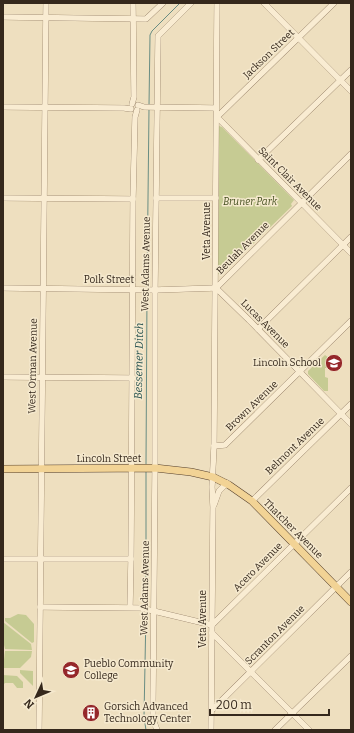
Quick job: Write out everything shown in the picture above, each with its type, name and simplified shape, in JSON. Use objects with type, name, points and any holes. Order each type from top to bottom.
[{"type":"main road","name":"Lincoln Street","points":[[3,469],[153,468],[191,472],[213,477]]},
{"type":"main road","name":"Thatcher Avenue","points":[[213,477],[227,483],[252,501],[351,602]]},
{"type":"street","name":"West Orman Avenue","points":[[39,730],[46,3]]},
{"type":"street","name":"West Adams Avenue","points":[[130,608],[134,469],[134,3]]},
{"type":"street","points":[[3,17],[146,19],[163,3]]},
{"type":"street","name":"West Adams Avenue","points":[[157,730],[153,718],[152,700],[156,198],[154,107],[158,36],[191,3]]},
{"type":"street","name":"Veta Avenue","points":[[211,730],[212,487],[216,288],[217,3]]},
{"type":"street","points":[[264,3],[351,92]]},
{"type":"street","name":"Jackson Street","points":[[217,117],[334,3]]},
{"type":"street","points":[[258,160],[351,70]]},
{"type":"street","points":[[3,107],[216,108]]},
{"type":"street","name":"Saint Clair Avenue","points":[[217,117],[351,253]]},
{"type":"street","name":"Beulah Avenue","points":[[216,288],[351,154]]},
{"type":"street","points":[[3,198],[134,199]]},
{"type":"street","points":[[156,198],[216,198]]},
{"type":"street","points":[[258,329],[351,237]]},
{"type":"street","name":"Polk Street","points":[[3,288],[155,290],[216,288]]},
{"type":"street","name":"Lucas Avenue","points":[[216,288],[351,424]]},
{"type":"street","name":"Brown Avenue","points":[[214,446],[225,445],[351,321]]},
{"type":"street","points":[[3,377],[133,378]]},
{"type":"street","name":"Belmont Avenue","points":[[252,501],[351,404]]},
{"type":"street","name":"Veta Avenue","points":[[213,507],[219,491],[227,483]]},
{"type":"street","name":"Acero Avenue","points":[[212,625],[351,488]]},
{"type":"street","points":[[3,559],[131,559]]},
{"type":"street","name":"Scranton Avenue","points":[[212,710],[351,572]]},
{"type":"street","points":[[40,607],[141,608],[212,625]]},
{"type":"street","points":[[212,633],[309,730]]},
{"type":"street","points":[[275,730],[351,656]]},
{"type":"green space","name":"Bruner Park","points":[[219,126],[222,127],[294,200],[291,204],[292,206],[221,275],[218,274]]},
{"type":"green space","points":[[325,355],[329,358],[328,368],[325,368],[325,377],[328,378],[328,391],[324,391],[308,374],[308,371]]},
{"type":"green space","points":[[18,614],[26,615],[34,624],[34,642],[32,643],[5,621],[5,618],[10,618]]},
{"type":"green space","points":[[3,622],[31,644],[32,650],[5,649],[3,641]]},
{"type":"green space","points":[[5,651],[32,651],[31,657],[20,668],[3,668]]},
{"type":"green space","points":[[20,670],[33,671],[33,686],[20,673]]},
{"type":"green space","points":[[3,675],[17,676],[23,682],[23,688],[17,688],[13,683],[5,683],[3,685]]},
{"type":"waterway","name":"Bessemer Ditch","points":[[149,106],[150,35],[152,31],[180,3]]},
{"type":"waterway","name":"Bessemer Ditch","points":[[147,288],[149,109]]},
{"type":"waterway","name":"Bessemer Ditch","points":[[146,466],[147,293]]},
{"type":"waterway","name":"Bessemer Ditch","points":[[146,471],[146,608]]},
{"type":"waterway","name":"Bessemer Ditch","points":[[146,611],[144,717],[146,730]]},
{"type":"place","name":"Lincoln School","points":[[334,363]]},
{"type":"place","name":"Pueblo Community College","points":[[71,670]]},
{"type":"place","name":"Gorsich Advanced Technology Center","points":[[91,713]]}]
